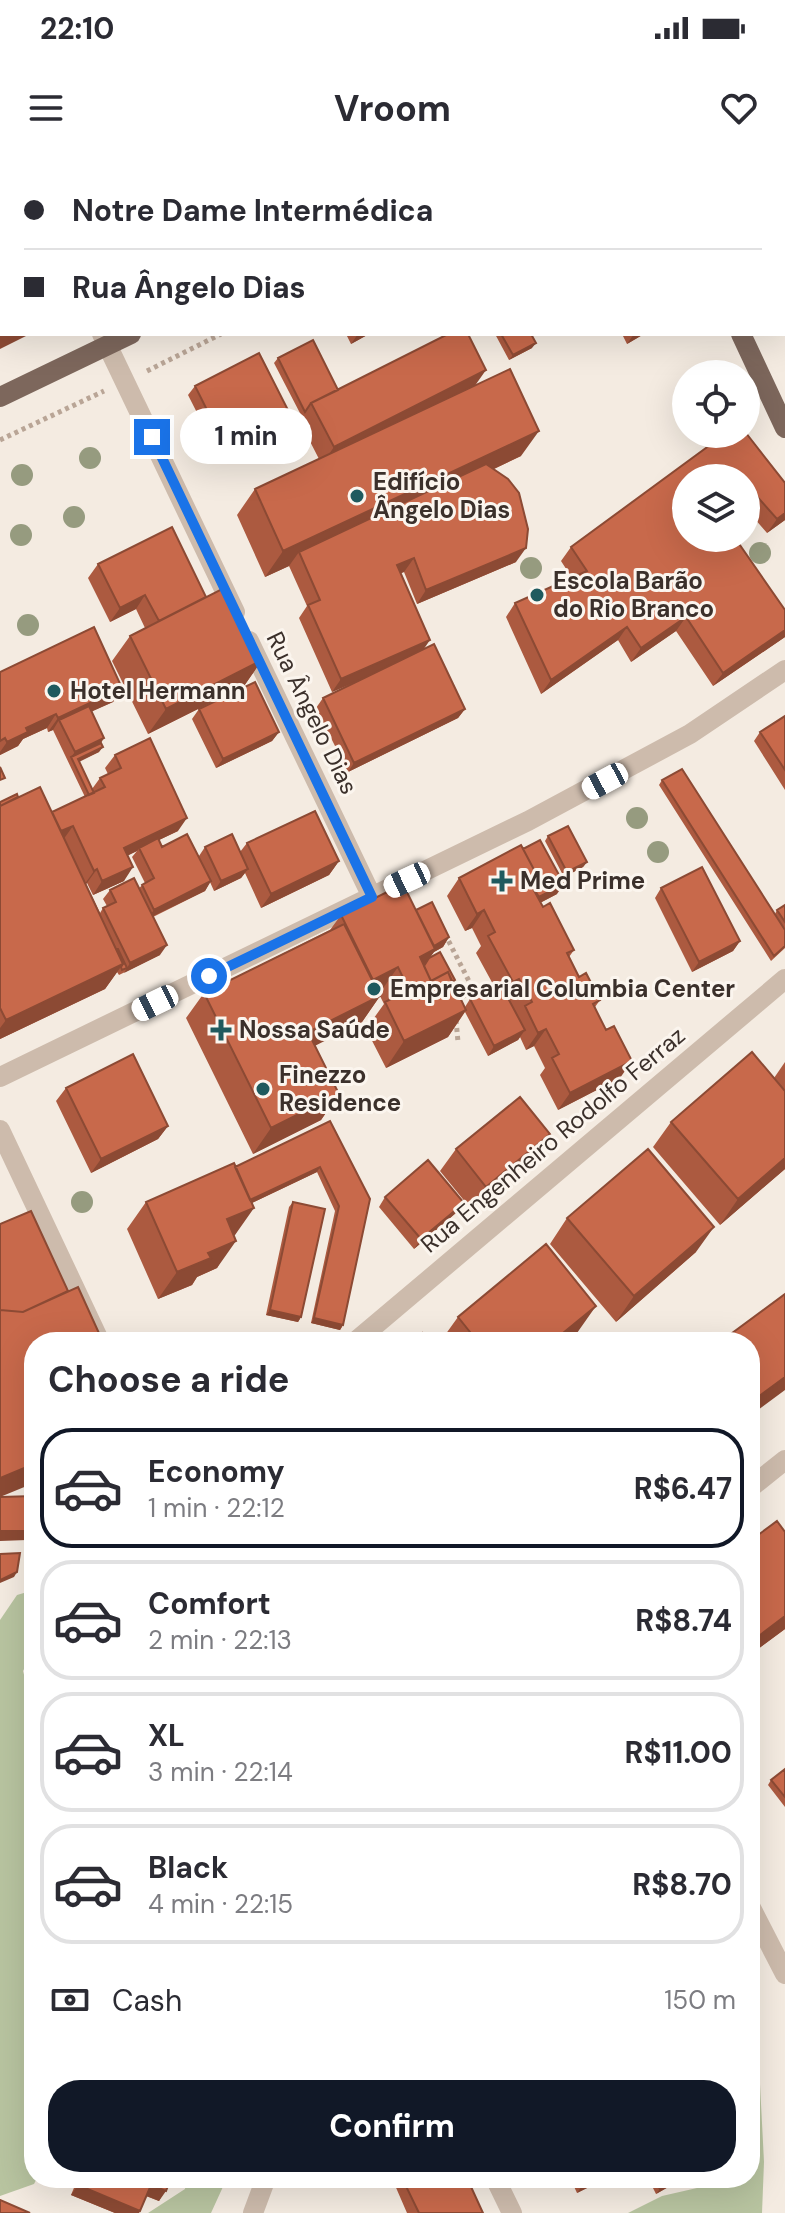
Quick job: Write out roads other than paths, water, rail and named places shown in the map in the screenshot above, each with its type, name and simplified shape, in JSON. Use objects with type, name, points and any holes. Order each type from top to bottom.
[{"type":"main road","points":[[742,336],[785,428]]},
{"type":"main road","points":[[0,397],[105,340]]},
{"type":"street","name":"Rua Ângelo Dias","points":[[105,340],[372,897]]},
{"type":"street","points":[[0,1077],[631,768],[690,734],[785,670]]},
{"type":"street","name":"Rua Engenheiro Rodolfo Ferraz","points":[[367,1332],[785,979]]},
{"type":"street","points":[[0,1130],[95,1332]]},
{"type":"street","points":[[760,1480],[785,1460]]},
{"type":"street","points":[[760,1925],[785,1974]]},
{"type":"street","points":[[253,2213],[262,2188]]},
{"type":"street","points":[[500,2188],[512,2213]]},
{"type":"place","name":"Edifício Ângelo Dias","points":[[357,496]]},
{"type":"place","name":"Escola Barão do Rio Branco","points":[[537,595]]},
{"type":"place","name":"Hotel Hermann","points":[[54,691]]},
{"type":"place","name":"Med Prime","points":[[502,881]]},
{"type":"place","name":"Empresarial Columbia Center","points":[[374,989]]},
{"type":"place","name":"Nossa Saúde","points":[[221,1030]]},
{"type":"place","name":"Finezzo Residence","points":[[263,1089]]}]
